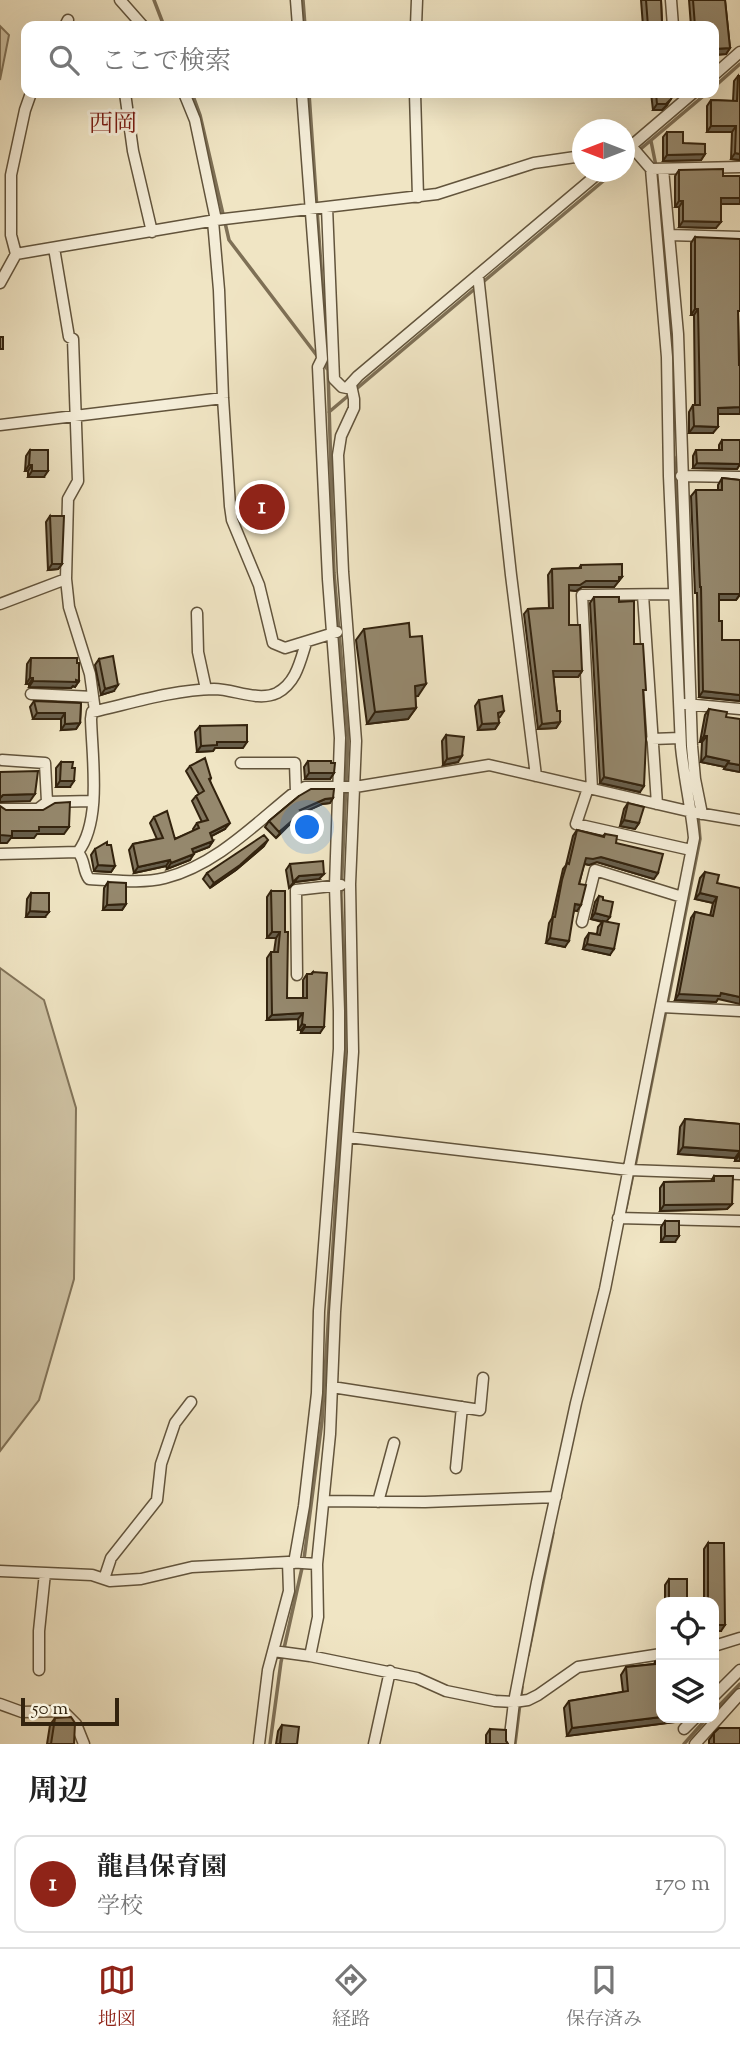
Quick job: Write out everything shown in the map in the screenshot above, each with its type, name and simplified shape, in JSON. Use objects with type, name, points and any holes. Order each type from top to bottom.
[{"type":"street","points":[[120,0],[139,21]]},
{"type":"street","points":[[296,0],[298,21]]},
{"type":"street","points":[[416,21],[417,0]]},
{"type":"street","points":[[671,0],[673,21]]},
{"type":"street","points":[[719,70],[740,51]]},
{"type":"street","points":[[0,284],[16,254],[6,200],[29,98]]},
{"type":"street","points":[[126,98],[132,151],[152,232]]},
{"type":"street","points":[[186,98],[195,120],[220,220],[219,290],[223,398],[232,520],[259,584],[273,643],[285,648],[339,632]]},
{"type":"street","points":[[259,1744],[268,1670],[280,1652],[289,1591],[324,1500],[331,1434],[335,1312],[348,1137],[342,885],[347,787],[356,741],[327,568],[327,379],[318,208],[303,98]]},
{"type":"street","points":[[415,98],[418,197]]},
{"type":"street","points":[[635,149],[682,98]]},
{"type":"street","points":[[635,152],[657,169],[740,167]]},
{"type":"street","points":[[16,254],[220,220],[437,194],[534,163],[572,158]]},
{"type":"street","points":[[657,169],[669,236],[678,334],[685,704],[680,738],[684,782],[697,813]]},
{"type":"street","points":[[509,1744],[576,1403],[633,1170],[665,1008],[697,813],[674,594],[667,357],[657,169]]},
{"type":"street","points":[[342,885],[347,787],[340,738],[339,632],[343,572],[338,455],[341,436],[354,408],[352,389],[358,376],[588,182]]},
{"type":"street","points":[[318,208],[321,361],[318,367],[327,379],[352,389]]},
{"type":"street","points":[[669,236],[740,237]]},
{"type":"street","points":[[54,248],[69,337],[73,339],[77,416],[78,481],[68,499],[66,579],[69,607],[90,674],[95,711]]},
{"type":"street","points":[[478,277],[536,776]]},
{"type":"street","points":[[0,425],[223,398]]},
{"type":"street","points":[[681,476],[740,477]]},
{"type":"street","points":[[0,604],[66,579]]},
{"type":"street","points":[[674,594],[582,595],[590,789],[576,824],[691,850]]},
{"type":"street","points":[[643,595],[657,804]]},
{"type":"street","points":[[197,613],[198,652],[206,689]]},
{"type":"street","points":[[78,852],[91,825],[92,712],[206,689],[222,689],[261,697],[276,693],[289,684],[295,674],[306,643]]},
{"type":"street","points":[[32,694],[93,697]]},
{"type":"street","points":[[685,704],[740,709]]},
{"type":"street","points":[[652,739],[680,738]]},
{"type":"street","points":[[2,760],[45,762],[47,802]]},
{"type":"street","points":[[241,763],[295,763],[296,792]]},
{"type":"street","points":[[78,852],[84,860],[89,879],[144,881],[166,878],[212,859],[305,787],[347,787],[489,765],[697,813],[740,820]]},
{"type":"street","points":[[1,809],[38,810],[47,802],[92,802]]},
{"type":"street","points":[[0,854],[78,852]]},
{"type":"street","points":[[582,922],[595,870],[682,897]]},
{"type":"street","points":[[297,975],[296,890],[342,885]]},
{"type":"street","points":[[665,1008],[740,1011]]},
{"type":"street","points":[[310,1656],[318,1617],[301,1563],[304,1506],[317,1393],[319,1311],[346,1051]]},
{"type":"street","points":[[348,1137],[633,1170],[740,1174]]},
{"type":"street","points":[[623,1218],[740,1221]]},
{"type":"street","points":[[332,1387],[481,1410],[483,1378]]},
{"type":"street","points":[[104,1579],[111,1558],[157,1500],[161,1464],[175,1423],[191,1402]]},
{"type":"street","points":[[456,1468],[462,1407]]},
{"type":"street","points":[[378,1502],[394,1443]]},
{"type":"street","points":[[324,1500],[425,1502],[556,1497]]},
{"type":"street","points":[[0,1571],[92,1575],[110,1581],[141,1579],[192,1567],[301,1563]]},
{"type":"street","points":[[39,1670],[39,1632],[45,1573]]},
{"type":"street","points":[[719,1644],[740,1638]]},
{"type":"street","points":[[280,1652],[390,1671],[417,1678],[446,1691],[495,1701],[518,1701],[538,1695],[578,1667],[656,1655]]},
{"type":"street","points":[[719,1691],[740,1670]]},
{"type":"street","points":[[374,1744],[390,1671]]},
{"type":"street","points":[[695,1744],[740,1695]]},
{"type":"street","points":[[0,1704],[22,1712],[63,1711],[76,1724],[84,1744]]},
{"type":"street","points":[[684,1729],[690,1723]]},
{"type":"shaded area","points":[[0,26],[9,35],[0,80]]},
{"type":"shaded area","points":[[0,968],[44,1000],[76,1108],[74,1279],[39,1400],[0,1451]]},
{"type":"building","points":[[646,0],[661,0],[662,21],[648,21]]},
{"type":"building","points":[[693,0],[725,0],[730,48],[719,49],[719,21],[695,21]]},
{"type":"building","points":[[738,76],[740,154],[735,153],[736,126],[711,126],[711,100],[737,101]]},
{"type":"building","points":[[656,98],[671,98],[666,104],[657,104]]},
{"type":"building","points":[[667,132],[683,132],[683,143],[705,144],[705,154],[667,155]]},
{"type":"building","points":[[723,169],[723,176],[740,176],[740,198],[721,198],[721,222],[683,221],[683,201],[679,201],[679,170]]},
{"type":"building","points":[[695,237],[740,239],[740,407],[718,408],[718,427],[694,426],[693,405],[700,405],[698,309],[695,309]]},
{"type":"building","points":[[0,337],[3,337],[3,349],[0,349]]},
{"type":"building","points":[[722,440],[740,440],[740,464],[697,463],[696,450],[722,450]]},
{"type":"building","points":[[30,450],[48,450],[48,471],[32,471],[32,465],[29,465]]},
{"type":"building","points":[[722,478],[740,480],[740,594],[719,594],[719,621],[722,621],[722,640],[740,640],[740,695],[703,691],[696,490],[722,490]]},
{"type":"building","points":[[50,516],[64,516],[62,564],[52,564]]},
{"type":"building","points":[[622,564],[622,577],[619,577],[619,581],[586,581],[580,585],[569,585],[569,625],[580,625],[582,671],[553,671],[560,722],[542,724],[528,609],[553,608],[552,569]]},
{"type":"building","points":[[594,597],[619,597],[619,602],[634,601],[634,644],[643,644],[646,690],[643,690],[646,740],[644,786],[604,777]]},
{"type":"building","points":[[409,623],[410,637],[422,636],[426,684],[415,686],[416,708],[375,712],[364,629]]},
{"type":"building","points":[[113,656],[118,685],[105,689],[99,659]]},
{"type":"building","points":[[31,658],[77,658],[79,681],[33,681],[33,678],[30,678]]},
{"type":"building","points":[[502,696],[504,711],[498,713],[499,723],[482,724],[479,700]]},
{"type":"building","points":[[34,701],[81,703],[80,723],[65,724],[65,713],[37,713]]},
{"type":"building","points":[[709,709],[727,712],[726,717],[740,719],[740,765],[706,756],[707,736],[704,736]]},
{"type":"building","points":[[247,725],[247,742],[217,742],[217,745],[201,746],[200,726]]},
{"type":"building","points":[[446,735],[464,737],[462,756],[447,759]]},
{"type":"building","points":[[205,758],[211,778],[209,779],[230,823],[210,833],[213,841],[192,849],[194,854],[171,863],[170,860],[138,867],[133,844],[163,838],[154,817],[167,811],[175,839],[199,828],[197,823],[208,820],[196,796],[204,791],[190,766]]},
{"type":"building","points":[[308,761],[331,761],[335,763],[334,773],[309,773]]},
{"type":"building","points":[[61,762],[73,762],[74,781],[60,781]]},
{"type":"building","points":[[38,771],[35,794],[3,795],[0,798],[0,772]]},
{"type":"building","points":[[311,789],[334,789],[333,798],[300,810],[302,812],[279,832],[269,821]]},
{"type":"building","points":[[70,802],[69,827],[39,827],[39,831],[12,831],[12,836],[0,835],[0,806],[6,810],[43,810],[55,803]]},
{"type":"building","points":[[628,803],[644,807],[639,823],[624,820]]},
{"type":"building","points":[[577,830],[604,837],[605,834],[617,836],[616,843],[663,854],[658,873],[601,857],[586,858],[579,884],[586,885],[581,905],[575,904],[569,941],[550,938],[562,880],[567,863],[569,864]]},
{"type":"building","points":[[264,835],[268,840],[240,865],[214,883],[207,873]]},
{"type":"building","points":[[107,842],[107,845],[111,845],[115,866],[98,865],[95,849]]},
{"type":"building","points":[[323,861],[324,874],[299,876],[293,882],[290,864]]},
{"type":"building","points":[[705,872],[719,875],[717,883],[740,888],[740,997],[721,993],[720,996],[679,994],[695,912],[713,916],[717,897],[700,893]]},
{"type":"building","points":[[108,882],[126,883],[126,904],[107,905]]},
{"type":"building","points":[[271,891],[285,891],[285,932],[288,932],[287,998],[307,998],[307,974],[327,973],[324,1027],[305,1027],[302,1024],[303,1013],[272,1015],[271,952],[278,952],[280,932],[272,932]]},
{"type":"building","points":[[31,893],[49,893],[49,912],[30,911]]},
{"type":"building","points":[[599,896],[603,897],[603,900],[613,902],[610,917],[595,913]]},
{"type":"building","points":[[603,921],[619,924],[614,949],[587,944],[589,933],[600,935]]},
{"type":"building","points":[[685,1119],[740,1124],[740,1151],[683,1147]]},
{"type":"building","points":[[714,1176],[733,1176],[732,1204],[664,1205],[664,1182],[714,1181]]},
{"type":"building","points":[[665,1221],[679,1221],[679,1236],[665,1236]]},
{"type":"building","points":[[708,1543],[724,1543],[725,1625],[719,1625],[719,1597],[708,1597]]},
{"type":"building","points":[[669,1579],[687,1579],[687,1597],[669,1597]]},
{"type":"building","points":[[656,1662],[656,1718],[572,1728],[569,1701],[628,1691],[626,1667]]},
{"type":"building","points":[[71,1717],[75,1723],[74,1744],[51,1744],[55,1718]]},
{"type":"building","points":[[282,1725],[299,1727],[297,1744],[280,1744]]},
{"type":"building","points":[[719,1728],[740,1728],[740,1744],[714,1744],[714,1733]]},
{"type":"building","points":[[490,1729],[506,1730],[508,1744],[490,1744]]},
{"type":"waterway","points":[[154,0],[162,21]]},
{"type":"waterway","points":[[303,0],[305,21]]},
{"type":"waterway","points":[[719,83],[740,64]]},
{"type":"waterway","points":[[194,98],[229,240],[318,357]]},
{"type":"waterway","points":[[309,98],[328,368]]},
{"type":"waterway","points":[[635,154],[701,98]]},
{"type":"waterway","points":[[651,141],[658,176],[664,265]]},
{"type":"waterway","points":[[483,282],[602,182]]},
{"type":"waterway","points":[[329,412],[477,287]]},
{"type":"waterway","points":[[667,297],[672,352]]},
{"type":"waterway","points":[[270,1744],[281,1662],[304,1559],[322,1421],[345,1054],[341,895],[348,738],[334,573],[328,370],[323,363]]},
{"type":"waterway","points":[[674,457],[688,764]]},
{"type":"waterway","points":[[635,1166],[700,839],[698,817]]},
{"type":"waterway","points":[[626,1208],[633,1174]]},
{"type":"waterway","points":[[528,1655],[553,1533]]},
{"type":"waterway","points":[[719,1706],[740,1684]]},
{"type":"waterway","points":[[515,1744],[522,1687]]},
{"type":"waterway","points":[[684,1744],[703,1723]]},
{"type":"place","name":"龍昌保育園","points":[[262,507]]},
{"type":"district","name":"西岡","points":[[113,125]]}]
